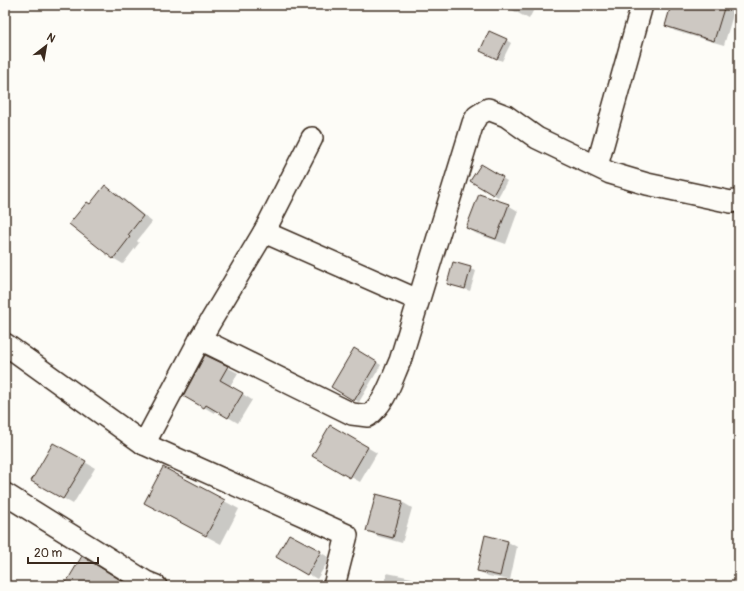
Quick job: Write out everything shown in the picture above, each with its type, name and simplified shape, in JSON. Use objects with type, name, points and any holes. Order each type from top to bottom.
[{"type":"street","points":[[597,166],[642,5]]},
{"type":"street","points":[[200,339],[352,414],[368,416],[378,408],[385,398],[400,361],[473,123],[482,110],[488,109],[506,116],[537,138],[610,172],[647,184],[731,202],[739,200]]},
{"type":"street","points":[[144,444],[200,339],[264,232],[312,138]]},
{"type":"street","points":[[264,232],[418,300]]},
{"type":"street","points":[[5,344],[144,444],[347,535],[334,586]]},
{"type":"street","points":[[5,494],[146,582],[156,586]]},
{"type":"building","points":[[671,5],[725,5],[714,41],[665,26]]},
{"type":"building","points":[[489,31],[507,39],[497,59],[480,51]]},
{"type":"building","points":[[481,164],[503,177],[493,195],[470,181]]},
{"type":"building","points":[[105,185],[143,216],[128,235],[130,237],[113,259],[69,224],[87,202],[90,204]]},
{"type":"building","points":[[479,194],[509,204],[496,239],[466,228]]},
{"type":"building","points":[[453,262],[471,267],[465,289],[447,284]]},
{"type":"building","points":[[354,348],[377,362],[354,401],[331,387]]},
{"type":"building","points":[[205,355],[228,366],[220,380],[243,393],[228,418],[206,405],[204,408],[183,396]]},
{"type":"building","points":[[330,425],[368,447],[350,478],[312,456]]},
{"type":"building","points":[[53,443],[86,461],[63,499],[31,481]]},
{"type":"building","points":[[163,467],[225,500],[206,536],[144,503]]},
{"type":"building","points":[[376,494],[403,501],[393,538],[366,531]]},
{"type":"building","points":[[289,534],[321,551],[307,575],[276,557]]},
{"type":"building","points":[[485,535],[508,541],[500,576],[477,571]]},
{"type":"building","points":[[82,556],[130,586],[64,586]]}]
